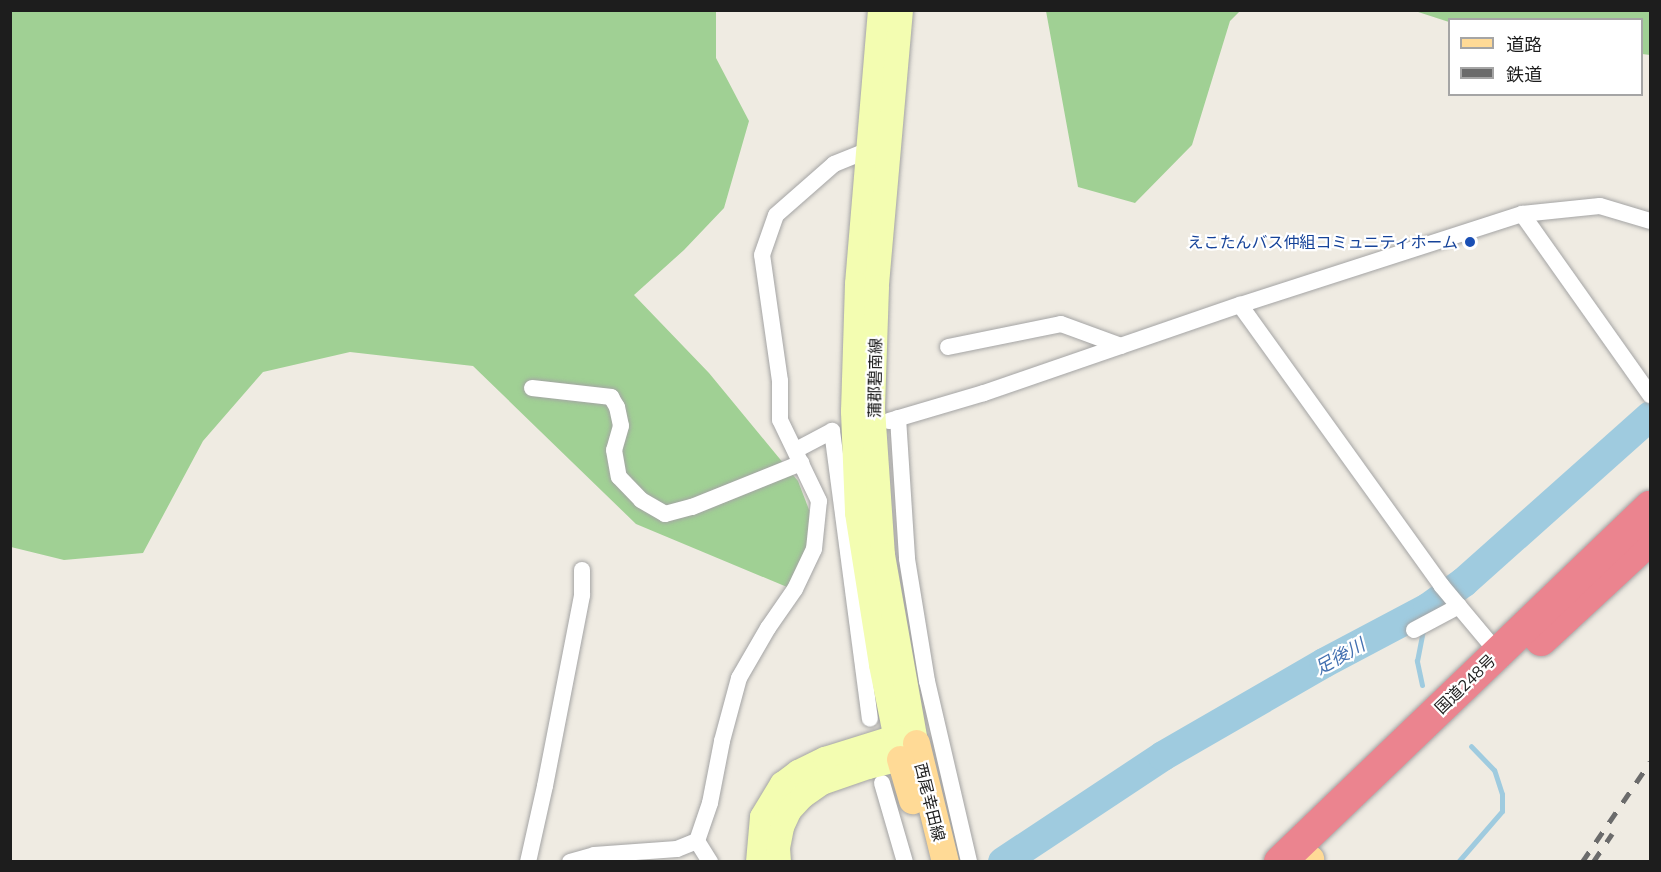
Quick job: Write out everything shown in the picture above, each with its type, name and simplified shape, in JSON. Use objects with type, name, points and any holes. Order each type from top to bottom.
[{"type":"highway","name":"国道248号","points":[[1301,861],[1497,652],[1650,507]]},
{"type":"highway","name":"国道248号","points":[[1301,861],[1650,539]]},
{"type":"main road","name":"蒲郡碧南線","points":[[880,10],[855,342],[853,412],[857,502],[881,665],[904,746]]},
{"type":"main road","name":"蒲郡碧南線","points":[[901,10],[877,287],[873,409],[883,555],[904,746]]},
{"type":"main road","points":[[758,861],[762,817],[782,784],[798,772],[825,759],[904,746]]},
{"type":"main road","points":[[779,861],[778,848],[782,827],[790,810],[802,797],[822,783],[868,767],[904,746]]},
{"type":"main road","name":"西尾幸田線","points":[[904,746],[930,861]]},
{"type":"main road","name":"西尾幸田線","points":[[904,746],[945,861]]},
{"type":"street","points":[[697,841],[710,803],[722,741],[739,678],[768,628],[795,589],[814,549],[819,501],[780,420],[780,381],[762,255],[776,215],[834,164],[868,150]]},
{"type":"street","points":[[969,861],[927,681],[907,559],[894,419],[984,393],[1240,305],[1522,214],[1600,206],[1650,221]]},
{"type":"street","points":[[1522,214],[1650,395]]},
{"type":"street","points":[[1240,305],[1441,585],[1497,652]]},
{"type":"street","points":[[948,347],[1061,324],[1121,346]]},
{"type":"street","points":[[532,388],[611,397],[617,407],[621,426],[614,450],[619,477],[641,500],[665,513],[692,507],[799,457],[832,431],[870,719]]},
{"type":"street","points":[[528,861],[582,595],[582,570]]},
{"type":"street","points":[[1414,630],[1457,603]]},
{"type":"street","points":[[882,783],[905,861]]},
{"type":"street","points":[[570,861],[594,855],[676,849],[697,841]]},
{"type":"street","points":[[697,841],[710,861]]},
{"type":"green space","points":[[10,11],[716,11],[716,58],[749,121],[724,208],[684,250],[634,295],[709,373],[798,481],[818,533],[787,587],[636,524],[473,366],[350,352],[263,372],[203,441],[143,553],[64,560],[11,547]]},
{"type":"green space","points":[[1046,11],[1240,11],[1230,21],[1192,145],[1135,203],[1078,187]]},
{"type":"green space","points":[[1415,11],[1650,11],[1650,55],[1643,54],[1643,18],[1448,18],[1448,22]]},
{"type":"waterway","name":"足後川","points":[[1003,862],[1163,756],[1324,663],[1428,608],[1464,582],[1650,416]]},
{"type":"waterway","name":"足後川","points":[[1426,618],[1428,608]]},
{"type":"waterway","points":[[1422,685],[1417,661],[1423,630]]},
{"type":"waterway","points":[[1458,862],[1502,811],[1502,794],[1494,770],[1471,746]]},
{"type":"railway","points":[[1582,862],[1650,762]]},
{"type":"railway","points":[[1593,862],[1612,834]]},
{"type":"place","name":"えこたんバス仲組コミュニティホーム","points":[[1470,242]]}]
